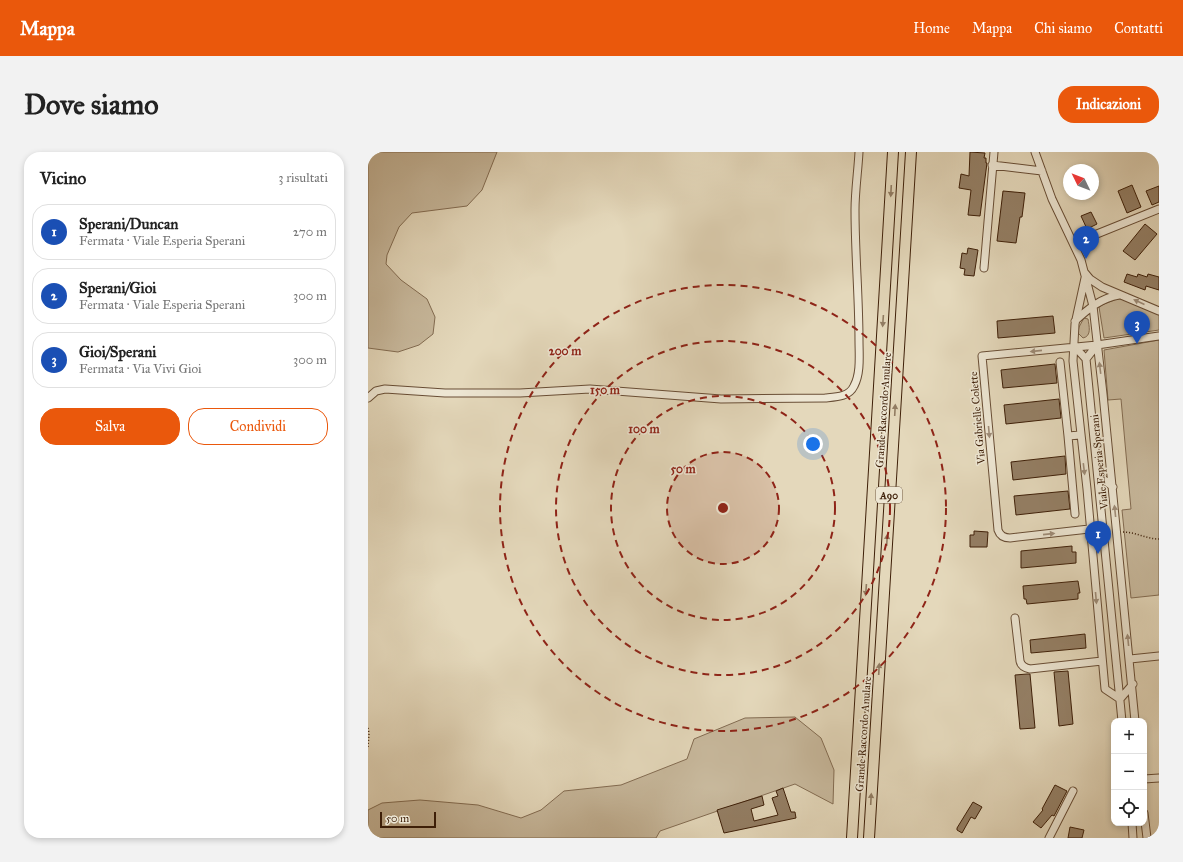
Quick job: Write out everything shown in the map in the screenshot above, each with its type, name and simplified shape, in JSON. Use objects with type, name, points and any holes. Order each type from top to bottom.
[{"type":"highway","name":"Grande Raccordo Anulare","points":[[852,838],[894,152]]},
{"type":"highway","name":"Grande Raccordo Anulare","points":[[869,838],[911,152]]},
{"type":"street","points":[[368,398],[376,391],[385,389],[445,393],[520,393],[590,390],[721,399],[825,398],[848,394],[854,387],[858,377],[859,361],[855,209],[859,152]]},
{"type":"street","points":[[984,268],[994,152]]},
{"type":"street","name":"Viale Esperia Sperani","points":[[1035,152],[1052,199],[1078,253],[1085,273],[1093,306],[1113,487],[1136,718]]},
{"type":"street","points":[[992,165],[1042,171]]},
{"type":"street","points":[[1082,240],[1159,209]]},
{"type":"street","points":[[1085,273],[1097,284],[1119,295],[1128,297],[1159,311]]},
{"type":"street","name":"Viale Esperia Sperani","points":[[1085,273],[1074,331],[1073,361],[1087,489],[1089,529],[1105,689],[1120,699]]},
{"type":"street","points":[[1076,321],[1093,306],[1107,298],[1119,295]]},
{"type":"street","points":[[1074,346],[1097,345],[1159,336]]},
{"type":"street","points":[[1074,346],[1086,359],[1097,345]]},
{"type":"street","name":"Via Gabrielle Colette","points":[[1074,346],[982,356],[998,530],[1001,535],[1010,538],[1089,529]]},
{"type":"street","name":"Viale Esperia Sperani","points":[[1086,359],[1122,718]]},
{"type":"street","points":[[1060,362],[1075,514]]},
{"type":"street","points":[[1091,408],[1103,394]]},
{"type":"street","points":[[1067,426],[1080,426]]},
{"type":"street","points":[[1068,436],[1080,435]]},
{"type":"street","points":[[1068,446],[1082,445]]},
{"type":"street","points":[[1087,489],[1098,475],[1113,487]]},
{"type":"street","points":[[1094,567],[1108,576],[1120,564]]},
{"type":"street","points":[[1015,618],[1020,661],[1025,668],[1030,669],[1102,661]]},
{"type":"street","points":[[1130,659],[1159,656]]},
{"type":"street","points":[[1120,699],[1133,684]]},
{"type":"street","points":[[1147,779],[1159,778]]},
{"type":"street","points":[[1049,838],[1073,791]]},
{"type":"street","points":[[1145,826],[1147,838]]},
{"type":"path","points":[[1117,531],[1129,532],[1150,539],[1159,539]]},
{"type":"path","points":[[368,728],[370,733],[368,747]]},
{"type":"shaded area","points":[[368,152],[497,152],[482,190],[467,206],[412,213],[399,227],[387,255],[386,264],[401,280],[427,299],[435,317],[433,334],[419,345],[398,352],[368,348]]},
{"type":"shaded area","points":[[1117,299],[1125,299],[1159,314],[1159,330],[1104,338],[1099,307]]},
{"type":"shaded area","points":[[1084,318],[1088,319],[1089,333],[1083,338],[1078,333],[1079,327]]},
{"type":"shaded area","points":[[1159,340],[1159,595],[1131,598],[1122,510],[1131,509],[1121,399],[1108,400],[1104,350]]},
{"type":"shaded area","points":[[795,717],[821,738],[834,770],[833,804],[795,784],[660,831],[656,838],[368,838],[368,810],[382,803],[420,800],[478,805],[521,818],[541,810],[564,791],[621,785],[687,759],[694,739],[745,718]]},
{"type":"building","points":[[970,152],[985,153],[984,158],[986,158],[987,163],[980,216],[968,215],[971,190],[959,188],[961,174],[969,176]]},
{"type":"building","points":[[1132,185],[1141,207],[1127,213],[1118,191]]},
{"type":"building","points":[[1159,186],[1159,202],[1152,205],[1146,191]]},
{"type":"building","points":[[1003,191],[1025,193],[1022,217],[1020,217],[1016,243],[997,241]]},
{"type":"building","points":[[1091,212],[1097,224],[1087,229],[1081,216]]},
{"type":"building","points":[[1145,224],[1157,234],[1135,260],[1123,251]]},
{"type":"building","points":[[968,248],[978,250],[974,276],[964,275],[965,269],[960,268],[962,253],[967,254]]},
{"type":"building","points":[[1127,274],[1137,277],[1138,274],[1147,277],[1148,274],[1159,277],[1159,290],[1146,286],[1145,290],[1124,282]]},
{"type":"building","points":[[1053,316],[1055,333],[998,338],[997,321]]},
{"type":"building","points":[[1055,364],[1057,383],[1003,388],[1001,370]]},
{"type":"building","points":[[1059,399],[1061,418],[1006,424],[1004,405]]},
{"type":"building","points":[[1065,456],[1066,474],[1013,480],[1011,462]]},
{"type":"building","points":[[1068,491],[1070,509],[1016,515],[1014,496]]},
{"type":"building","points":[[974,531],[988,532],[987,547],[970,547],[970,535],[974,535]]},
{"type":"building","points":[[1072,546],[1072,552],[1076,552],[1076,563],[1021,568],[1021,551]]},
{"type":"building","points":[[1078,581],[1080,593],[1078,593],[1078,599],[1027,604],[1026,599],[1024,599],[1023,586]]},
{"type":"building","points":[[1085,634],[1086,648],[1031,653],[1030,640]]},
{"type":"building","points":[[1068,671],[1073,724],[1059,726],[1054,672]]},
{"type":"building","points":[[1030,674],[1035,728],[1020,729],[1015,675]]},
{"type":"building","points":[[1055,785],[1067,791],[1054,816],[1052,815],[1041,828],[1033,822],[1043,810],[1042,809]]},
{"type":"building","points":[[783,788],[791,812],[795,812],[796,818],[724,833],[717,810],[762,796],[764,805],[751,809],[754,821],[778,815],[772,798],[778,796],[776,791]]},
{"type":"building","points":[[973,802],[982,807],[975,819],[971,817],[962,833],[957,830],[957,828]]},
{"type":"building","points":[[1070,827],[1084,830],[1082,838],[1068,838]]},
{"type":"place","name":"Sperani/Gioi","points":[[1086,259]]},
{"type":"place","name":"Gioi/Sperani","points":[[1137,344]]},
{"type":"place","name":"Sperani/Duncan","points":[[1098,554]]}]
